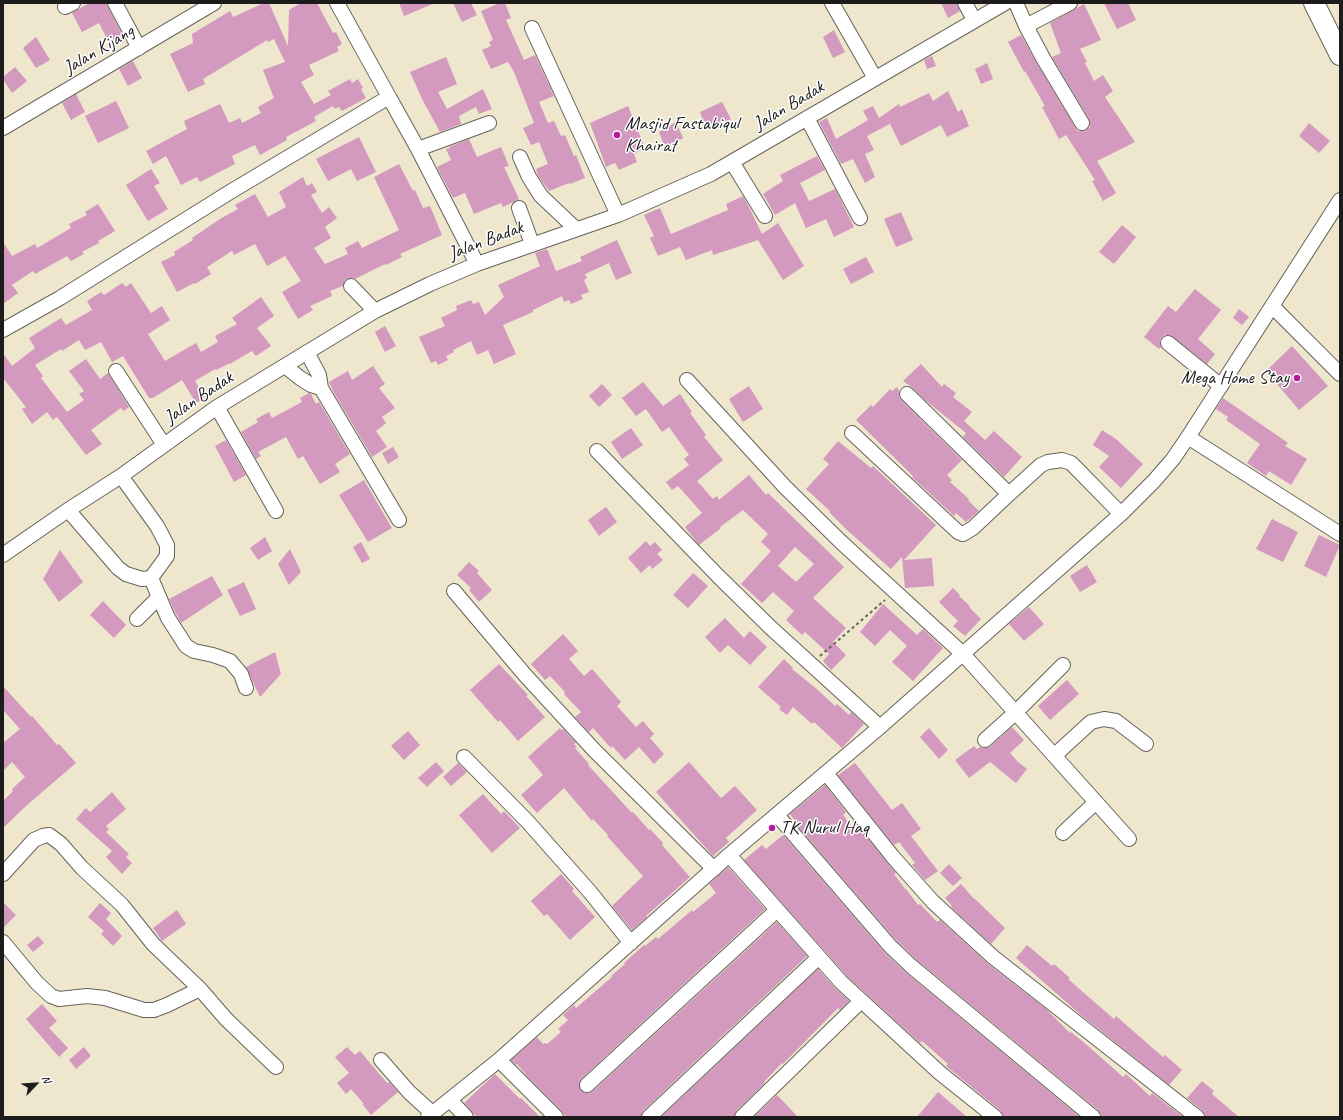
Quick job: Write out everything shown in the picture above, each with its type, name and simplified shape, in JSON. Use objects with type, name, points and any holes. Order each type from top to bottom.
[{"type":"highway","points":[[1314,3],[1340,55]]},
{"type":"highway","points":[[1327,3],[1340,28]]},
{"type":"street","points":[[115,3],[139,48]]},
{"type":"street","name":"Jalan Kijang","points":[[3,128],[214,3]]},
{"type":"street","points":[[337,3],[418,149],[477,264]]},
{"type":"street","points":[[832,3],[875,78]]},
{"type":"street","points":[[965,3],[974,20]]},
{"type":"street","name":"Jalan Badak","points":[[3,555],[68,510],[121,476],[218,407],[375,311],[430,284],[477,264],[618,215],[711,174],[1005,3]]},
{"type":"street","points":[[1016,3],[1043,58],[1082,124]]},
{"type":"street","points":[[1026,26],[1070,3]]},
{"type":"street","points":[[532,28],[618,215]]},
{"type":"street","points":[[3,330],[60,298],[230,192],[389,97]]},
{"type":"street","points":[[807,118],[860,218]]},
{"type":"street","points":[[418,149],[489,123]]},
{"type":"street","points":[[520,157],[529,177],[541,196],[576,229]]},
{"type":"street","points":[[732,162],[765,216]]},
{"type":"street","points":[[381,1060],[430,1115],[499,1060],[729,855],[880,727],[1121,514],[1154,481],[1173,459],[1340,200]]},
{"type":"street","points":[[519,208],[532,244]]},
{"type":"street","points":[[351,286],[375,311]]},
{"type":"street","points":[[1272,306],[1340,374]]},
{"type":"street","points":[[1168,344],[1221,386]]},
{"type":"street","points":[[307,352],[319,375],[321,388],[399,520]]},
{"type":"street","points":[[285,366],[311,385],[321,388]]},
{"type":"street","points":[[116,371],[164,445]]},
{"type":"street","points":[[686,380],[785,486],[841,542],[962,654],[1055,755],[1129,840]]},
{"type":"street","points":[[907,394],[1009,494]]},
{"type":"street","points":[[218,407],[276,511]]},
{"type":"street","points":[[852,433],[958,532],[963,534],[973,528],[1041,465],[1048,462],[1062,460],[1070,463],[1077,469],[1121,514]]},
{"type":"street","points":[[1188,437],[1340,534]]},
{"type":"street","points":[[597,451],[718,576],[771,628],[880,727]]},
{"type":"street","points":[[68,510],[118,568],[126,574],[142,579],[151,578],[167,556],[167,545],[157,526],[121,476]]},
{"type":"street","points":[[151,578],[168,618],[186,646],[194,651],[213,655],[230,661],[241,674],[246,688]]},
{"type":"street","points":[[454,591],[526,675],[594,750],[714,869]]},
{"type":"street","points":[[137,619],[159,597]]},
{"type":"street","points":[[985,740],[1015,713],[1063,665]]},
{"type":"street","points":[[1055,755],[1091,722],[1104,719],[1116,721],[1146,744]]},
{"type":"street","points":[[464,757],[528,822],[590,892],[631,943]]},
{"type":"street","points":[[826,773],[893,857],[933,902],[993,957],[1197,1117]]},
{"type":"street","points":[[1063,833],[1096,802]]},
{"type":"street","points":[[777,815],[890,946],[911,966],[1086,1115]]},
{"type":"street","points":[[3,874],[34,840],[49,835],[61,844],[82,868],[122,905],[153,944],[200,989],[226,1019],[276,1067]]},
{"type":"street","points":[[729,855],[841,982],[940,1073],[995,1117]]},
{"type":"street","points":[[587,1084],[777,910]]},
{"type":"street","points":[[3,942],[37,983],[52,996],[59,999],[87,996],[105,998],[144,1010],[154,1010],[200,989]]},
{"type":"street","points":[[649,1117],[819,957]]},
{"type":"street","points":[[742,1117],[861,1001]]},
{"type":"street","points":[[499,1060],[556,1117]]},
{"type":"street","points":[[450,1100],[466,1117]]},
{"type":"path","points":[[810,664],[895,592]]},
{"type":"building","points":[[89,3],[106,3],[125,40],[111,47],[99,23],[82,32],[72,13]]},
{"type":"building","points":[[264,3],[269,3],[288,46],[289,10],[301,3],[317,3],[333,33],[336,32],[342,44],[337,47],[339,51],[309,65],[314,75],[301,82],[314,104],[331,95],[328,91],[350,79],[352,83],[358,79],[366,98],[342,111],[339,107],[334,109],[333,106],[314,117],[316,121],[286,137],[287,140],[260,155],[255,145],[232,156],[235,164],[200,182],[197,177],[181,185],[166,156],[153,164],[146,151],[187,129],[184,121],[220,104],[229,123],[240,118],[242,123],[261,113],[258,107],[274,98],[263,70],[285,62],[274,39],[268,42],[267,40],[203,79],[205,84],[188,92],[170,54],[193,43],[192,34],[230,11],[233,17]]},
{"type":"building","points":[[399,3],[435,3],[404,16]]},
{"type":"building","points":[[453,3],[471,3],[477,15],[462,22]]},
{"type":"building","points":[[500,3],[505,3],[511,18],[506,20],[524,60],[535,55],[554,96],[539,102],[548,123],[554,121],[561,136],[565,135],[574,156],[576,155],[585,178],[549,191],[538,176],[536,169],[548,164],[539,142],[531,145],[523,128],[534,123],[514,72],[508,62],[491,69],[482,50],[491,46],[489,42],[493,40],[481,11]]},
{"type":"building","points":[[941,3],[957,3],[960,11],[948,18]]},
{"type":"building","points":[[1104,3],[1128,3],[1136,20],[1117,29]]},
{"type":"building","points":[[1084,4],[1101,40],[1080,49],[1087,62],[1085,63],[1094,81],[1103,75],[1113,91],[1105,97],[1135,142],[1097,161],[1116,193],[1103,201],[1092,181],[1095,180],[1066,135],[1059,139],[1042,107],[1045,106],[1008,42],[1021,35],[1075,127],[1078,131],[1086,130],[1090,127],[1089,119],[1052,57],[1061,53],[1050,23]]},
{"type":"building","points":[[834,30],[845,52],[833,58],[823,37]]},
{"type":"building","points":[[36,37],[50,60],[36,68],[23,48]]},
{"type":"building","points":[[932,56],[936,66],[927,69],[924,60]]},
{"type":"building","points":[[446,57],[457,84],[438,92],[447,109],[483,89],[492,109],[479,114],[476,107],[459,116],[461,124],[440,132],[422,99],[410,72]]},
{"type":"building","points":[[133,61],[142,78],[128,86],[119,69]]},
{"type":"building","points":[[987,63],[993,79],[981,84],[975,69]]},
{"type":"building","points":[[15,67],[27,81],[12,93],[3,77]]},
{"type":"building","points":[[948,91],[958,112],[962,109],[969,126],[947,137],[941,125],[901,146],[890,124],[867,136],[874,150],[865,154],[875,177],[865,183],[853,159],[841,164],[819,122],[827,118],[836,139],[868,120],[863,111],[873,106],[879,118],[899,104],[900,107],[929,93],[933,101]]},
{"type":"building","points":[[76,94],[85,112],[71,120],[62,103]]},
{"type":"building","points":[[116,101],[129,128],[98,143],[85,116]]},
{"type":"building","points":[[722,102],[731,119],[706,130],[700,112]]},
{"type":"building","name":"Masjid Fastabiqul Khairat","points":[[628,106],[645,148],[634,154],[637,162],[619,170],[615,163],[606,167],[590,123]]},
{"type":"building","points":[[676,122],[683,138],[665,148],[659,132]]},
{"type":"building","points":[[1309,123],[1330,141],[1319,153],[1299,136]]},
{"type":"building","points":[[359,137],[376,172],[357,181],[351,169],[328,181],[316,159]]},
{"type":"building","points":[[469,139],[477,157],[501,147],[509,166],[504,167],[519,199],[503,207],[501,203],[474,214],[465,193],[453,198],[437,167],[451,160],[446,149]]},
{"type":"building","points":[[817,156],[825,170],[800,183],[809,201],[835,189],[854,227],[834,237],[826,219],[806,228],[795,203],[775,215],[763,194],[783,181],[780,175]]},
{"type":"building","points":[[399,164],[413,191],[415,190],[423,208],[430,206],[442,235],[400,254],[402,257],[386,265],[385,264],[355,279],[349,278],[345,280],[343,286],[330,291],[332,296],[310,306],[313,310],[298,319],[282,292],[301,281],[285,256],[267,266],[255,244],[234,255],[232,251],[207,267],[211,274],[195,284],[194,283],[177,292],[161,262],[175,255],[174,252],[193,240],[192,238],[238,209],[235,205],[255,194],[268,217],[286,207],[279,192],[303,177],[307,186],[312,183],[317,192],[311,195],[322,213],[329,207],[337,218],[325,227],[331,238],[314,248],[325,264],[348,254],[345,248],[358,241],[362,248],[399,230],[374,177]]},
{"type":"building","points":[[151,169],[160,183],[154,186],[168,209],[148,221],[126,185]]},
{"type":"building","points":[[743,196],[762,234],[778,223],[804,266],[783,280],[758,240],[713,255],[712,250],[686,260],[680,247],[658,256],[650,238],[654,236],[644,215],[660,208],[671,234],[728,210],[726,204]]},
{"type":"building","points":[[98,204],[115,231],[98,241],[99,243],[82,252],[84,254],[71,261],[67,256],[35,274],[33,271],[12,285],[18,293],[3,304],[3,242],[12,256],[35,244],[37,248],[71,228],[69,224],[87,215],[85,212]]},
{"type":"building","points":[[901,212],[913,240],[896,247],[884,219]]},
{"type":"building","points":[[1122,225],[1136,237],[1114,264],[1099,252]]},
{"type":"building","points":[[617,240],[632,273],[616,280],[609,263],[585,274],[587,278],[584,280],[589,292],[581,295],[583,299],[571,304],[569,300],[564,302],[562,296],[533,310],[533,312],[503,325],[516,354],[494,364],[488,350],[477,355],[471,341],[453,350],[454,352],[446,356],[448,360],[438,365],[436,361],[431,363],[419,337],[445,326],[441,318],[457,310],[456,306],[471,300],[473,304],[479,302],[485,315],[504,297],[498,285],[540,266],[535,253],[547,249],[556,271],[582,261],[580,257]]},
{"type":"building","points":[[866,257],[874,272],[851,284],[843,269]]},
{"type":"building","points":[[122,283],[126,287],[131,283],[151,313],[162,306],[170,320],[148,334],[165,361],[196,343],[201,352],[218,342],[215,336],[237,324],[232,318],[261,297],[274,316],[257,328],[271,346],[256,356],[252,351],[230,364],[216,370],[215,369],[195,381],[205,398],[196,403],[182,380],[153,398],[149,398],[123,356],[112,362],[101,342],[85,350],[79,340],[62,351],[61,349],[35,365],[43,376],[41,378],[67,412],[84,400],[79,394],[84,391],[69,371],[86,359],[100,379],[108,373],[129,407],[124,411],[121,408],[91,430],[102,444],[86,455],[57,417],[53,420],[47,412],[32,424],[22,409],[26,407],[3,378],[3,353],[12,366],[35,348],[29,338],[61,318],[66,325],[92,310],[87,301],[101,292],[104,295]]},
{"type":"building","points":[[1195,289],[1221,310],[1198,339],[1215,354],[1207,364],[1170,335],[1165,335],[1161,338],[1161,347],[1159,349],[1144,337],[1168,306],[1176,312]]},
{"type":"building","points":[[1239,309],[1249,317],[1242,325],[1233,318]]},
{"type":"building","points":[[385,326],[396,346],[385,352],[375,332]]},
{"type":"building","name":"Mega Home Stay","points":[[1292,346],[1328,386],[1299,410],[1266,371]]},
{"type":"building","points":[[921,364],[942,387],[944,384],[956,393],[953,397],[972,412],[964,421],[985,440],[994,431],[1022,457],[1004,477],[963,437],[966,433],[903,381]]},
{"type":"building","points":[[373,366],[385,384],[379,388],[395,408],[382,417],[386,423],[376,431],[387,447],[372,457],[329,382],[348,371],[352,380]]},
{"type":"building","points":[[643,382],[663,406],[680,394],[692,412],[690,413],[706,435],[704,437],[723,460],[697,481],[713,499],[717,496],[719,500],[749,475],[766,495],[768,493],[844,567],[813,598],[846,628],[833,642],[846,655],[831,670],[823,661],[829,654],[805,632],[802,635],[786,620],[794,611],[773,592],[762,603],[741,584],[771,551],[761,542],[768,534],[743,510],[699,545],[685,527],[702,513],[678,486],[672,490],[666,482],[689,465],[684,459],[689,455],[669,427],[662,432],[646,409],[636,416],[622,398]],"holes":[[[795,547],[814,564],[796,582],[778,566]]]},
{"type":"building","points":[[602,384],[612,395],[599,407],[589,396]]},
{"type":"building","points":[[749,386],[763,409],[743,422],[729,399]]},
{"type":"building","points":[[897,387],[901,400],[962,460],[947,475],[952,480],[950,482],[969,499],[968,500],[979,511],[966,522],[956,513],[954,516],[912,477],[913,476],[856,420],[871,405],[873,407],[890,389],[892,391]]},
{"type":"building","points":[[309,393],[316,404],[319,402],[350,454],[335,464],[340,472],[320,484],[303,456],[298,459],[286,437],[258,452],[261,456],[256,459],[241,432],[258,422],[256,419],[269,412],[272,418],[302,402],[300,398]]},
{"type":"building","points":[[1223,398],[1288,443],[1285,446],[1307,459],[1291,485],[1269,471],[1266,476],[1247,463],[1260,444],[1226,420],[1228,417],[1216,409]]},
{"type":"building","points":[[631,428],[643,445],[622,459],[611,442]]},
{"type":"building","points":[[1102,430],[1116,439],[1143,464],[1121,488],[1099,467],[1109,456],[1093,445]]},
{"type":"building","points":[[226,440],[246,475],[234,482],[215,446]]},
{"type":"building","points":[[838,441],[871,468],[873,466],[936,525],[904,560],[932,558],[934,586],[905,588],[902,557],[891,569],[848,531],[829,512],[830,511],[806,489],[829,464],[823,459]]},
{"type":"building","points":[[393,447],[399,457],[388,464],[382,453]]},
{"type":"building","points":[[364,480],[392,528],[368,542],[339,495]]},
{"type":"building","points":[[606,507],[617,522],[599,536],[588,520]]},
{"type":"building","points":[[1272,519],[1298,532],[1283,562],[1256,549]]},
{"type":"building","points":[[1319,535],[1340,545],[1326,577],[1304,566]]},
{"type":"building","points":[[265,537],[272,551],[258,560],[250,548]]},
{"type":"building","points":[[646,541],[650,546],[655,542],[662,550],[657,554],[663,560],[652,569],[650,565],[641,573],[628,558]]},
{"type":"building","points":[[361,542],[370,559],[362,563],[353,547]]},
{"type":"building","points":[[290,549],[301,572],[289,585],[278,564]]},
{"type":"building","points":[[60,550],[83,582],[59,602],[43,579]]},
{"type":"building","points":[[469,562],[479,571],[477,573],[492,590],[479,602],[469,590],[471,588],[457,575]]},
{"type":"building","points":[[1087,565],[1097,582],[1080,592],[1070,576]]},
{"type":"building","points":[[693,573],[708,586],[688,608],[673,595]]},
{"type":"building","points":[[212,576],[223,595],[181,623],[169,599]]},
{"type":"building","points":[[244,582],[256,609],[240,616],[227,590]]},
{"type":"building","points":[[953,588],[981,619],[965,636],[953,626],[958,621],[939,602]]},
{"type":"building","points":[[103,601],[126,625],[114,638],[90,615]]},
{"type":"building","points":[[883,604],[917,635],[923,629],[943,648],[913,681],[892,662],[907,646],[890,630],[875,646],[860,632]]},
{"type":"building","points":[[1029,607],[1044,624],[1024,641],[1009,624]]},
{"type":"building","points":[[725,618],[744,638],[750,631],[767,647],[750,665],[728,645],[720,653],[705,637]]},
{"type":"building","points":[[563,634],[578,651],[569,659],[584,676],[592,669],[621,702],[617,706],[636,727],[643,721],[654,734],[650,738],[664,754],[654,764],[639,747],[625,760],[612,746],[611,748],[593,728],[589,732],[575,717],[581,712],[564,694],[565,692],[550,676],[545,680],[531,664]]},
{"type":"building","points":[[275,652],[281,674],[260,697],[246,667]]},
{"type":"building","points":[[784,659],[793,668],[792,669],[835,706],[837,704],[849,715],[851,712],[864,724],[842,748],[814,722],[812,724],[793,707],[787,715],[779,709],[781,707],[758,687]]},
{"type":"building","points":[[499,664],[528,695],[526,696],[545,717],[518,741],[500,720],[498,722],[470,690]]},
{"type":"building","points":[[1067,680],[1079,694],[1050,720],[1038,706]]},
{"type":"building","points":[[3,686],[57,745],[59,744],[76,763],[3,828],[3,801],[13,791],[12,789],[25,777],[12,762],[3,771],[3,743],[20,729],[3,710]]},
{"type":"building","points":[[1012,727],[1024,740],[1010,753],[1027,769],[1016,783],[990,762],[969,778],[955,760],[974,746],[977,749],[980,747],[990,747]]},
{"type":"building","points":[[560,728],[561,730],[563,729],[576,743],[574,744],[577,747],[575,748],[589,764],[588,765],[632,813],[633,812],[663,843],[662,845],[690,877],[632,930],[612,906],[643,876],[607,836],[608,835],[593,819],[592,821],[564,788],[537,813],[521,795],[543,775],[528,757]]},
{"type":"building","points":[[929,728],[948,750],[939,759],[920,737]]},
{"type":"building","points":[[408,731],[420,745],[404,760],[391,746]]},
{"type":"building","points":[[436,762],[444,771],[427,787],[418,778]]},
{"type":"building","points":[[689,762],[721,798],[735,786],[757,810],[726,838],[729,842],[713,856],[656,792]]},
{"type":"building","points":[[458,763],[467,772],[451,786],[443,777]]},
{"type":"building","points":[[855,763],[892,810],[902,803],[921,829],[911,836],[938,871],[925,880],[912,865],[915,863],[899,842],[894,845],[838,775]]},
{"type":"building","points":[[825,785],[846,812],[843,815],[854,829],[858,827],[896,873],[894,874],[918,905],[920,904],[937,922],[940,920],[987,963],[1046,1009],[1070,1033],[1071,1032],[1087,1045],[1123,1077],[1126,1074],[1150,1096],[1152,1093],[1183,1117],[1101,1117],[1098,1110],[917,960],[896,940],[794,822],[795,821],[790,814]]},
{"type":"building","points":[[112,792],[126,809],[106,826],[109,829],[106,832],[129,854],[126,857],[132,863],[122,874],[106,857],[112,851],[76,819],[86,808],[90,812]]},
{"type":"building","points":[[483,794],[501,814],[504,811],[520,828],[492,853],[459,815]]},
{"type":"building","points":[[783,835],[884,952],[905,972],[1080,1117],[1003,1117],[1000,1110],[946,1066],[948,1064],[922,1041],[920,1043],[847,976],[744,860],[762,845],[766,849]]},
{"type":"building","points":[[949,864],[962,878],[953,886],[940,873]]},
{"type":"building","points":[[728,867],[765,909],[581,1079],[579,1083],[581,1090],[585,1093],[593,1091],[777,922],[807,956],[643,1111],[641,1117],[566,1117],[517,1064],[516,1065],[511,1060],[537,1037],[543,1044],[547,1044],[561,1032],[558,1029],[568,1020],[563,1015],[574,1005],[576,1008],[612,977],[611,976],[625,964],[624,963],[644,945],[645,946],[656,937],[658,939],[692,910],[693,912],[716,893],[709,884]]},
{"type":"building","points":[[561,874],[574,889],[572,891],[595,917],[570,940],[547,914],[544,916],[531,901]]},
{"type":"building","points":[[961,884],[974,899],[1005,928],[991,944],[951,907],[952,906],[945,898]]},
{"type":"building","points":[[3,902],[16,915],[3,928]]},
{"type":"building","points":[[100,903],[111,913],[106,919],[122,936],[113,946],[101,934],[104,931],[88,917]]},
{"type":"building","points":[[177,910],[186,924],[162,941],[153,928]]},
{"type":"building","points":[[38,936],[44,943],[33,952],[27,945]]},
{"type":"building","points":[[1027,945],[1052,966],[1054,964],[1070,978],[1068,979],[1114,1019],[1116,1016],[1163,1057],[1165,1055],[1182,1070],[1169,1085],[1081,1015],[1016,958]]},
{"type":"building","points":[[818,969],[849,1001],[840,1010],[838,1008],[783,1064],[782,1063],[764,1082],[765,1083],[736,1111],[734,1117],[661,1117]]},
{"type":"building","points":[[42,1004],[57,1021],[49,1028],[68,1048],[59,1057],[26,1019]]},
{"type":"building","points":[[84,1047],[91,1056],[76,1069],[69,1060]]},
{"type":"building","points":[[347,1047],[355,1055],[360,1051],[387,1083],[389,1082],[398,1092],[371,1115],[351,1089],[346,1094],[337,1083],[349,1073],[335,1057]]},
{"type":"building","points":[[495,1074],[540,1117],[477,1117],[464,1103]]},
{"type":"building","points":[[1202,1081],[1214,1091],[1212,1094],[1239,1117],[1205,1117],[1202,1110],[1187,1098]]},
{"type":"building","points":[[938,1092],[967,1117],[917,1117]]},
{"type":"building","points":[[777,1095],[798,1117],[754,1117]]},
{"type":"place","name":"Masjid Fastabiqul Khairat","points":[[617,135]]},
{"type":"place","name":"Mega Home Stay","points":[[1297,378]]},
{"type":"place","name":"TK Nurul Haq","points":[[772,828]]}]
